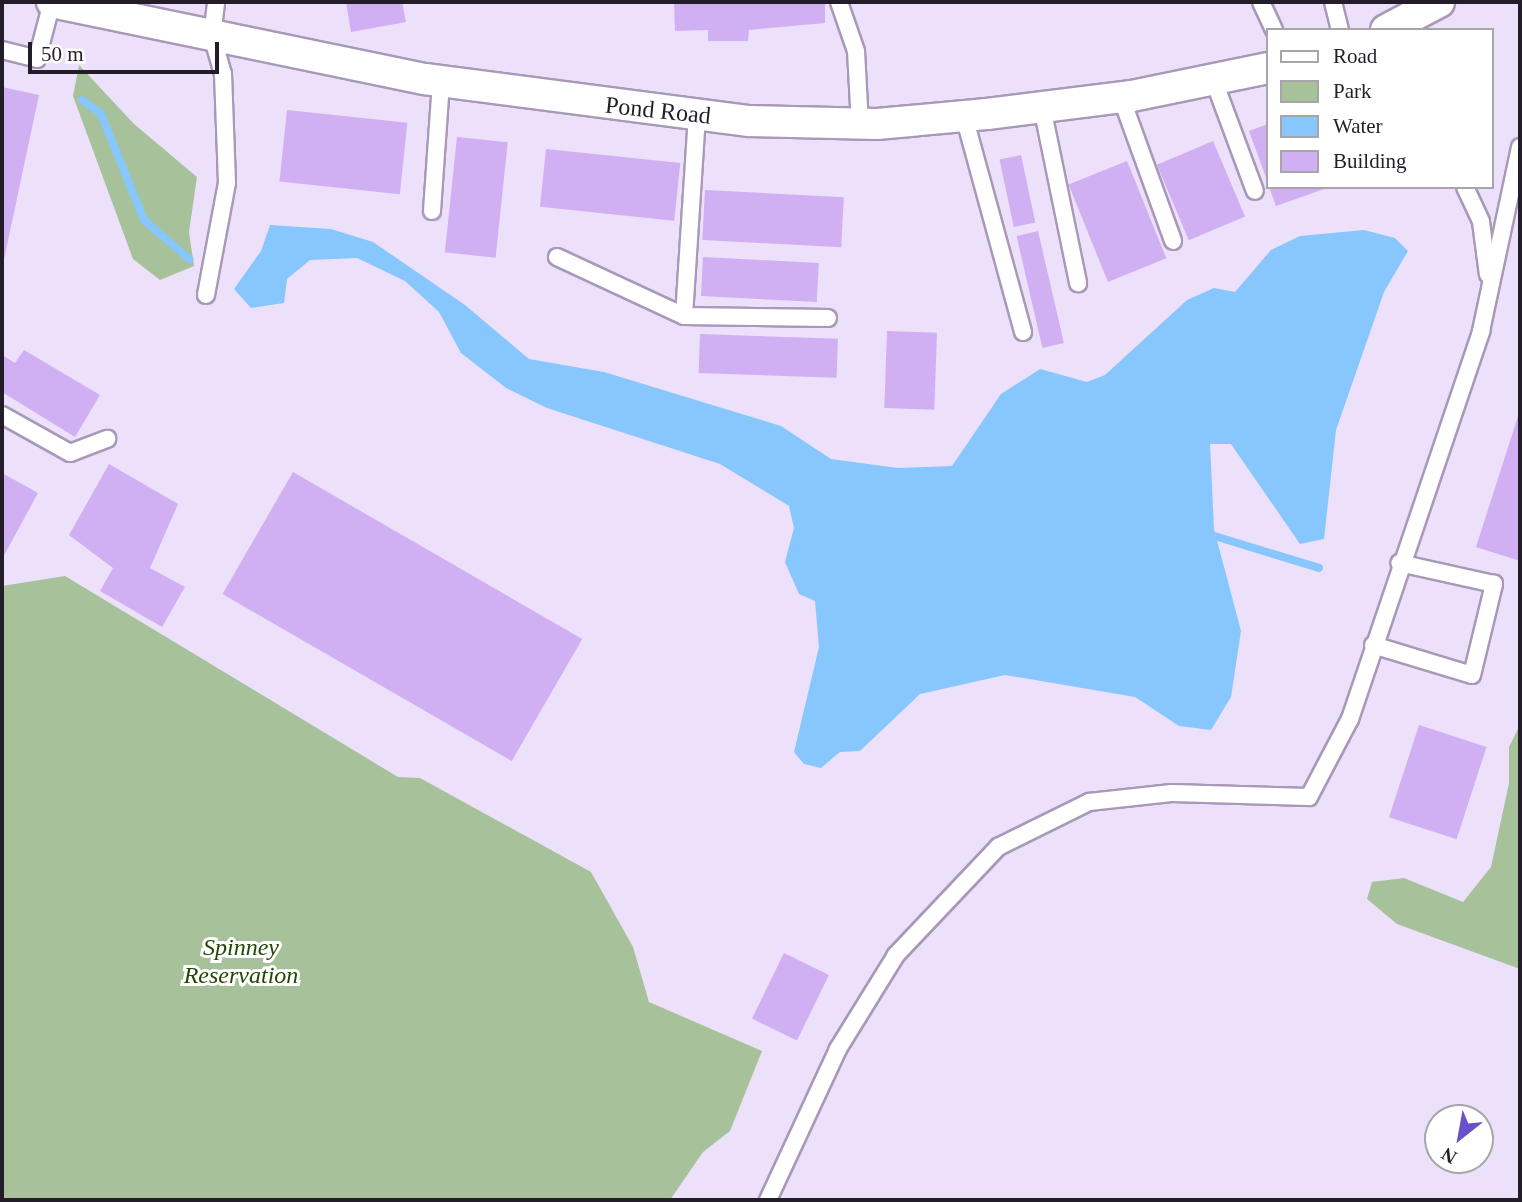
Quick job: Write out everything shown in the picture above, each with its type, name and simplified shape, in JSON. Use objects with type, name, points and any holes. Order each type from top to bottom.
[{"type":"street","name":"Pond Road","points":[[52,2],[441,82],[697,115],[860,124],[964,116],[1121,97],[1214,82],[1266,69]]},
{"type":"street","points":[[1390,28],[1439,2]]},
{"type":"lane","points":[[2,50],[37,59],[52,2]]},
{"type":"lane","points":[[205,295],[227,183],[223,74],[212,36],[216,2]]},
{"type":"lane","points":[[839,2],[856,51],[860,124]]},
{"type":"lane","points":[[1261,2],[1273,28]]},
{"type":"lane","points":[[1333,2],[1340,28]]},
{"type":"lane","points":[[432,211],[441,82]]},
{"type":"lane","points":[[1214,82],[1255,191]]},
{"type":"lane","points":[[1121,97],[1172,241]]},
{"type":"lane","points":[[1042,107],[1078,282]]},
{"type":"lane","points":[[684,316],[697,115]]},
{"type":"lane","points":[[964,116],[1023,332]]},
{"type":"lane","points":[[768,1200],[838,1049],[896,955],[998,847],[1089,802],[1171,793],[1309,797],[1350,719],[1399,563],[1482,331],[1520,147]]},
{"type":"lane","points":[[1466,189],[1481,222],[1490,286]]},
{"type":"lane","points":[[557,257],[684,316],[828,318]]},
{"type":"lane","points":[[2,415],[70,453],[107,439]]},
{"type":"lane","points":[[1373,645],[1472,675],[1494,584],[1399,563]]},
{"type":"green space","points":[[79,65],[134,124],[197,177],[189,232],[194,266],[160,280],[133,259],[73,96]]},
{"type":"green space","name":"Spinney Reservation","points":[[65,576],[398,777],[420,778],[591,872],[633,947],[649,1002],[762,1051],[730,1131],[703,1152],[670,1200],[2,1200],[2,586]]},
{"type":"green space","points":[[1520,725],[1520,969],[1397,924],[1367,899],[1372,882],[1404,878],[1463,902],[1491,867],[1509,783],[1509,747]]},
{"type":"water","points":[[270,225],[331,229],[373,242],[465,305],[529,359],[604,372],[781,426],[831,459],[898,468],[952,466],[1001,394],[1040,369],[1087,382],[1105,375],[1187,300],[1214,288],[1235,292],[1271,250],[1300,236],[1364,230],[1395,238],[1408,251],[1384,292],[1336,430],[1324,539],[1300,544],[1231,444],[1210,444],[1214,529],[1241,631],[1231,697],[1211,730],[1179,726],[1135,697],[1005,675],[920,694],[860,751],[840,752],[821,768],[804,764],[794,752],[819,647],[815,601],[799,594],[785,562],[794,528],[789,506],[720,464],[547,408],[506,388],[461,353],[439,312],[405,281],[357,258],[310,260],[287,279],[284,303],[251,308],[234,289],[261,251]]},
{"type":"building","points":[[346,2],[402,2],[406,22],[351,32]]},
{"type":"building","points":[[674,2],[825,2],[825,23],[749,30],[748,41],[708,41],[708,30],[675,31]]},
{"type":"building","points":[[2,87],[39,95],[3,264],[2,263]]},
{"type":"building","points":[[287,110],[407,123],[400,194],[279,182]]},
{"type":"building","points":[[1266,125],[1266,178],[1249,131]]},
{"type":"building","points":[[457,137],[508,142],[496,258],[445,252]]},
{"type":"building","points":[[1213,141],[1245,216],[1189,240],[1157,165]]},
{"type":"building","points":[[546,149],[680,163],[674,221],[540,207]]},
{"type":"building","points":[[1021,155],[1035,222],[1014,227],[999,160]]},
{"type":"building","points":[[1127,161],[1166,258],[1108,282],[1069,185]]},
{"type":"building","points":[[1270,189],[1324,189],[1276,206]]},
{"type":"building","points":[[705,190],[844,197],[841,247],[702,240]]},
{"type":"building","points":[[1038,231],[1064,343],[1042,348],[1017,236]]},
{"type":"building","points":[[703,257],[819,263],[817,302],[701,296]]},
{"type":"building","points":[[887,331],[937,333],[934,410],[884,408]]},
{"type":"building","points":[[700,334],[838,339],[837,378],[699,373]]},
{"type":"building","points":[[24,350],[100,395],[75,437],[2,392],[2,355],[15,363]]},
{"type":"building","points":[[1520,410],[1520,561],[1476,547]]},
{"type":"building","points":[[109,464],[178,504],[150,568],[185,587],[162,627],[100,591],[113,568],[69,535]]},
{"type":"building","points":[[293,472],[582,639],[512,761],[223,594]]},
{"type":"building","points":[[2,473],[38,493],[2,559]]},
{"type":"building","points":[[1419,725],[1487,747],[1457,839],[1389,817]]},
{"type":"building","points":[[784,953],[829,975],[797,1041],[752,1019]]},
{"type":"waterway","points":[[82,100],[101,114],[144,220],[189,259]]},
{"type":"waterway","points":[[1208,534],[1319,568]]}]
